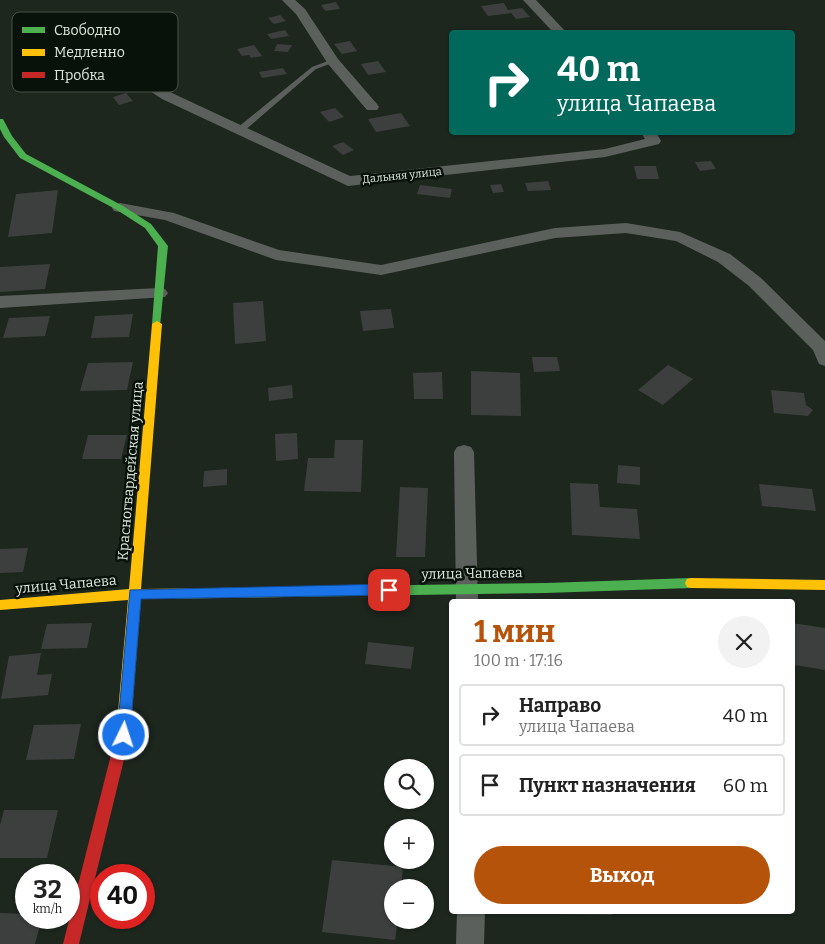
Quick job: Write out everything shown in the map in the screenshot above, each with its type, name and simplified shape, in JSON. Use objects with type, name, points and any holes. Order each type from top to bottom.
[{"type":"street","points":[[288,0],[301,12],[334,61],[372,107]]},
{"type":"street","points":[[529,0],[558,30]]},
{"type":"street","name":"Дальняя улица","points":[[161,92],[348,181],[605,153],[651,137]]},
{"type":"street","name":"Красногвардейская улица","points":[[0,121],[8,137],[23,156],[120,208],[148,226],[163,246],[124,735],[71,944]]},
{"type":"street","points":[[120,208],[168,216],[276,255],[381,270],[555,233],[626,228],[680,237],[724,258],[755,282],[824,352]]},
{"type":"street","points":[[0,302],[159,293]]},
{"type":"street","points":[[464,452],[467,595]]},
{"type":"street","name":"улица Чапаева","points":[[0,605],[135,594],[467,595],[744,582],[825,585]]},
{"type":"street","points":[[470,944],[471,914]]},
{"type":"lane","points":[[240,130],[314,68],[334,61]]},
{"type":"building","points":[[336,2],[340,9],[325,11],[321,5]]},
{"type":"building","points":[[504,3],[508,10],[522,8],[530,17],[516,19],[511,13],[488,16],[481,6]]},
{"type":"building","points":[[280,15],[286,21],[274,24],[268,18]]},
{"type":"building","points":[[285,30],[289,36],[271,39],[267,34]]},
{"type":"building","points":[[350,41],[357,51],[342,54],[334,44]]},
{"type":"building","points":[[277,44],[292,45],[288,52],[274,51]]},
{"type":"building","points":[[254,45],[262,56],[251,58],[249,55],[242,56],[237,49]]},
{"type":"building","points":[[378,61],[386,72],[368,75],[361,64]]},
{"type":"building","points":[[283,68],[287,74],[262,78],[259,72]]},
{"type":"building","points":[[126,93],[133,101],[119,105],[113,97]]},
{"type":"building","points":[[335,108],[344,117],[329,122],[320,112]]},
{"type":"building","points":[[401,113],[410,126],[376,132],[368,119]]},
{"type":"building","points":[[343,142],[354,150],[343,155],[332,146]]},
{"type":"building","points":[[711,161],[716,169],[700,171],[695,162]]},
{"type":"building","points":[[634,166],[656,166],[659,179],[637,179]]},
{"type":"building","points":[[548,181],[551,190],[528,191],[525,183]]},
{"type":"building","points":[[501,184],[504,192],[493,193],[490,185]]},
{"type":"building","points":[[420,185],[452,189],[450,198],[417,194]]},
{"type":"building","points":[[58,190],[52,233],[8,237],[16,194]]},
{"type":"building","points":[[50,264],[45,289],[0,292],[0,267]]},
{"type":"building","points":[[263,301],[266,341],[235,344],[233,303]]},
{"type":"building","points":[[391,309],[394,328],[363,331],[360,311]]},
{"type":"building","points":[[133,314],[129,337],[91,338],[95,316]]},
{"type":"building","points":[[50,316],[45,336],[3,338],[9,318]]},
{"type":"building","points":[[532,357],[557,357],[560,371],[534,372]]},
{"type":"building","points":[[133,362],[127,390],[80,391],[88,363]]},
{"type":"building","points":[[668,365],[693,379],[663,405],[638,390]]},
{"type":"building","points":[[471,371],[520,373],[521,416],[471,415]]},
{"type":"building","points":[[442,372],[443,399],[414,399],[413,373]]},
{"type":"building","points":[[292,385],[293,398],[269,401],[268,388]]},
{"type":"building","points":[[771,390],[804,393],[806,405],[813,410],[808,416],[774,413]]},
{"type":"building","points":[[297,433],[298,459],[276,461],[275,434]]},
{"type":"building","points":[[88,435],[127,435],[121,459],[82,459]]},
{"type":"building","points":[[335,440],[363,440],[361,492],[304,491],[308,458],[334,458]]},
{"type":"building","points":[[618,465],[640,467],[640,485],[617,483]]},
{"type":"building","points":[[227,469],[227,485],[203,487],[204,471]]},
{"type":"building","points":[[570,483],[598,484],[600,507],[637,509],[640,539],[572,535]]},
{"type":"building","points":[[759,484],[812,489],[816,511],[762,506]]},
{"type":"building","points":[[400,487],[428,488],[425,557],[396,557]]},
{"type":"building","points":[[28,548],[23,572],[0,573],[0,549]]},
{"type":"building","points":[[92,623],[87,648],[41,649],[47,624]]},
{"type":"building","points":[[795,623],[825,628],[825,670],[795,665]]},
{"type":"building","points":[[368,642],[414,647],[411,669],[365,664]]},
{"type":"building","points":[[41,653],[37,675],[52,674],[48,695],[1,699],[9,656]]},
{"type":"building","points":[[81,724],[74,759],[26,760],[34,725]]},
{"type":"building","points":[[4,810],[58,810],[47,858],[0,858],[0,825]]},
{"type":"building","points":[[332,860],[384,865],[384,869],[403,869],[402,879],[384,879],[384,929],[397,929],[395,940],[322,932]]},
{"type":"building","points":[[0,913],[15,914],[15,929],[39,929],[35,944],[0,944]]},
{"type":"building","points":[[551,914],[612,914],[612,915]]},
{"type":"traffic: fast","points":[[0,121],[8,137],[23,156],[120,208],[148,226],[163,246],[157,324]]},
{"type":"traffic: fast","points":[[285,592],[546,588],[691,583]]},
{"type":"traffic: slow","points":[[125,712],[157,324]]},
{"type":"traffic: slow","points":[[691,583],[825,585]]},
{"type":"traffic: slow","points":[[0,605],[135,594],[285,592]]},
{"type":"traffic: jam","points":[[71,944],[123,735],[125,712]]},
{"type":"route","points":[[124,735],[135,594],[389,590]]}]
